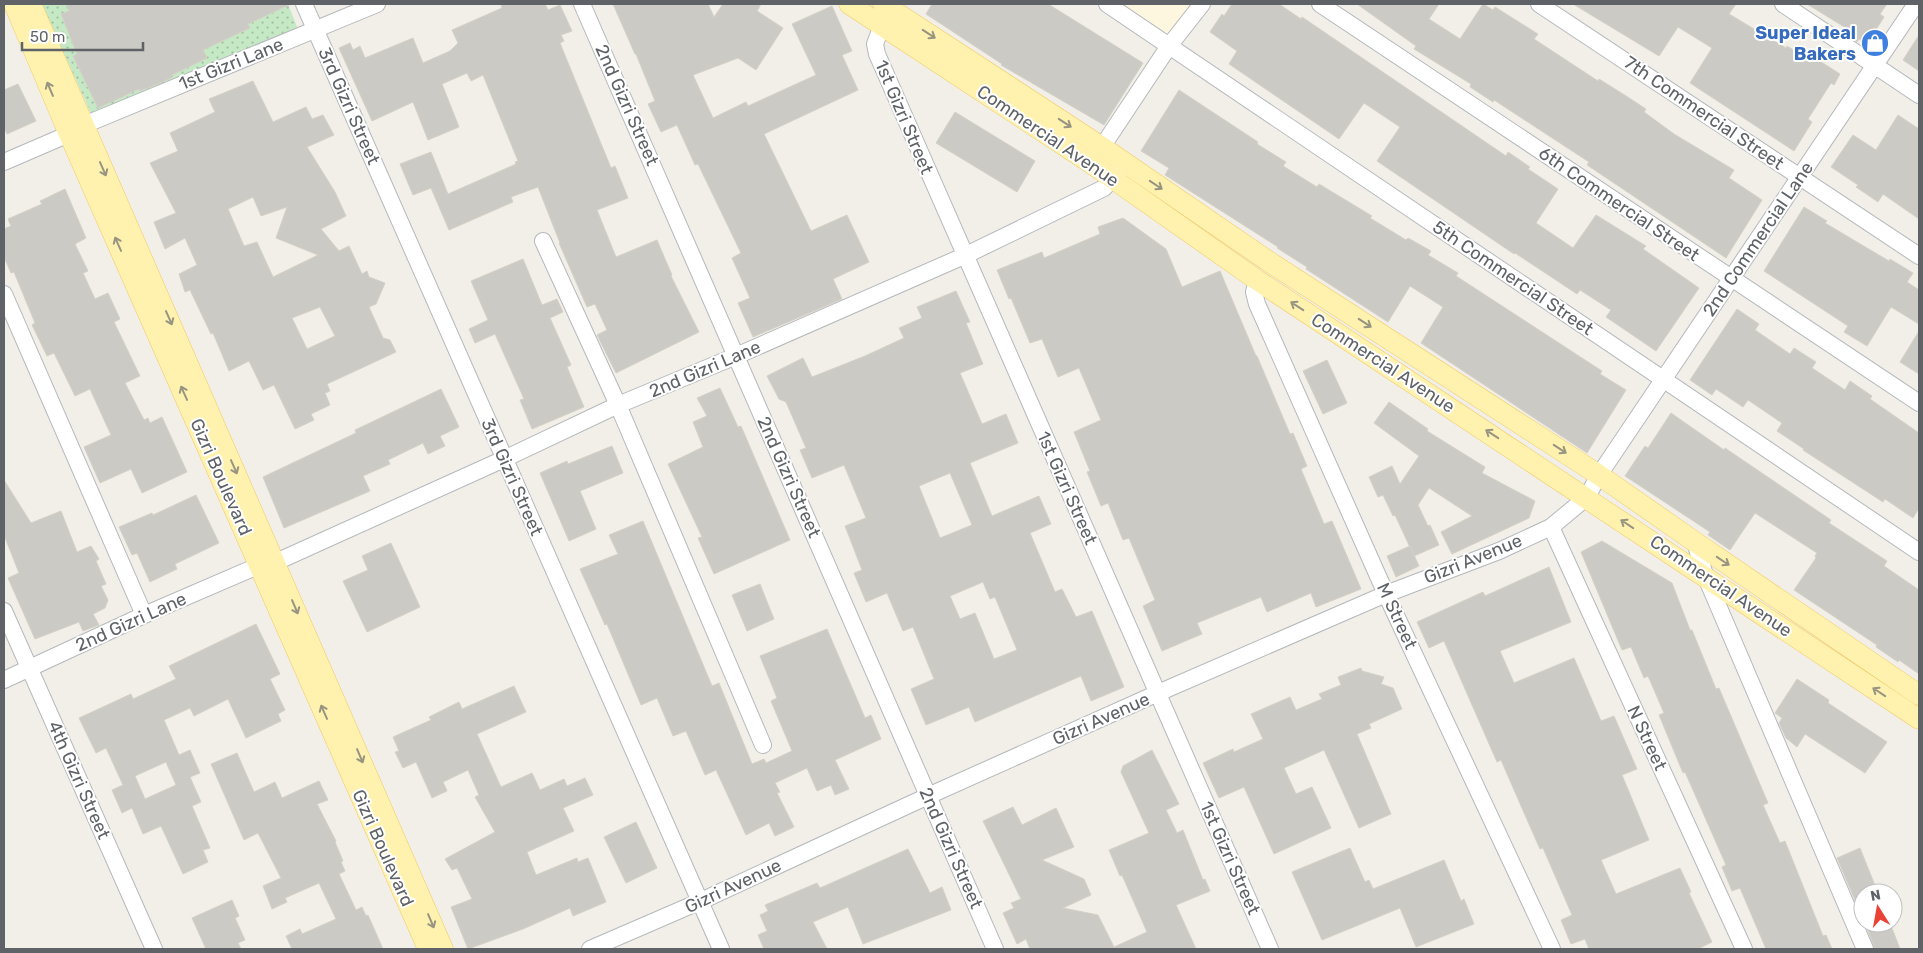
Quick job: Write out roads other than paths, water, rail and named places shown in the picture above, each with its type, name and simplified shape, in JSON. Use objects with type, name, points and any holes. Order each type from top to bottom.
[{"type":"main road","name":"Gizri Boulevard","points":[[14,4],[77,129],[268,564],[443,949]]},
{"type":"main road","name":"Gizri Boulevard","points":[[31,4],[77,129]]},
{"type":"main road","name":"Commercial Avenue","points":[[849,4],[1095,155]]},
{"type":"main road","name":"Commercial Avenue","points":[[884,4],[1095,155],[1268,261],[1599,475],[1919,695]]},
{"type":"main road","name":"Commercial Avenue","points":[[1119,171],[1257,280],[1705,575],[1919,719]]},
{"type":"main road","name":"Gizri Boulevard","points":[[268,564],[428,949]]},
{"type":"street","name":"3rd Gizri Street","points":[[304,4],[721,949]]},
{"type":"street","name":"1st Gizri Lane","points":[[4,162],[77,129],[377,4]]},
{"type":"street","name":"2nd Gizri Street","points":[[582,4],[995,949]]},
{"type":"street","name":"5th Commercial Street","points":[[1107,4],[1919,552]]},
{"type":"street","points":[[1095,155],[1169,46],[1202,4]]},
{"type":"street","name":"6th Commercial Street","points":[[1320,4],[1919,403]]},
{"type":"street","name":"7th Commercial Street","points":[[1539,4],[1919,256]]},
{"type":"street","points":[[1783,4],[1919,94]]},
{"type":"street","name":"2nd Commercial Lane","points":[[1599,475],[1916,4]]},
{"type":"street","name":"1st Gizri Street","points":[[882,25],[875,44],[877,54],[964,256],[1270,949]]},
{"type":"street","name":"2nd Gizri Lane","points":[[4,680],[144,614],[268,564],[504,459],[618,404],[736,356],[964,256],[1104,188],[1119,171]]},
{"type":"street","points":[[543,241],[618,404],[763,745]]},
{"type":"street","name":"M Street","points":[[1257,280],[1254,292],[1257,304],[1386,594],[1552,949]]},
{"type":"street","points":[[4,294],[144,614]]},
{"type":"street","name":"Gizri Avenue","points":[[590,949],[701,901],[928,796],[1158,693],[1386,594],[1499,551],[1551,527],[1587,497],[1599,475]]},
{"type":"street","name":"N Street","points":[[1551,527],[1744,949]]},
{"type":"street","points":[[1694,542],[1705,575],[1865,949]]},
{"type":"street","name":"4th Gizri Street","points":[[4,610],[154,949]]},
{"type":"place","name":"Super Ideal Bakers","points":[[1875,43]]}]
